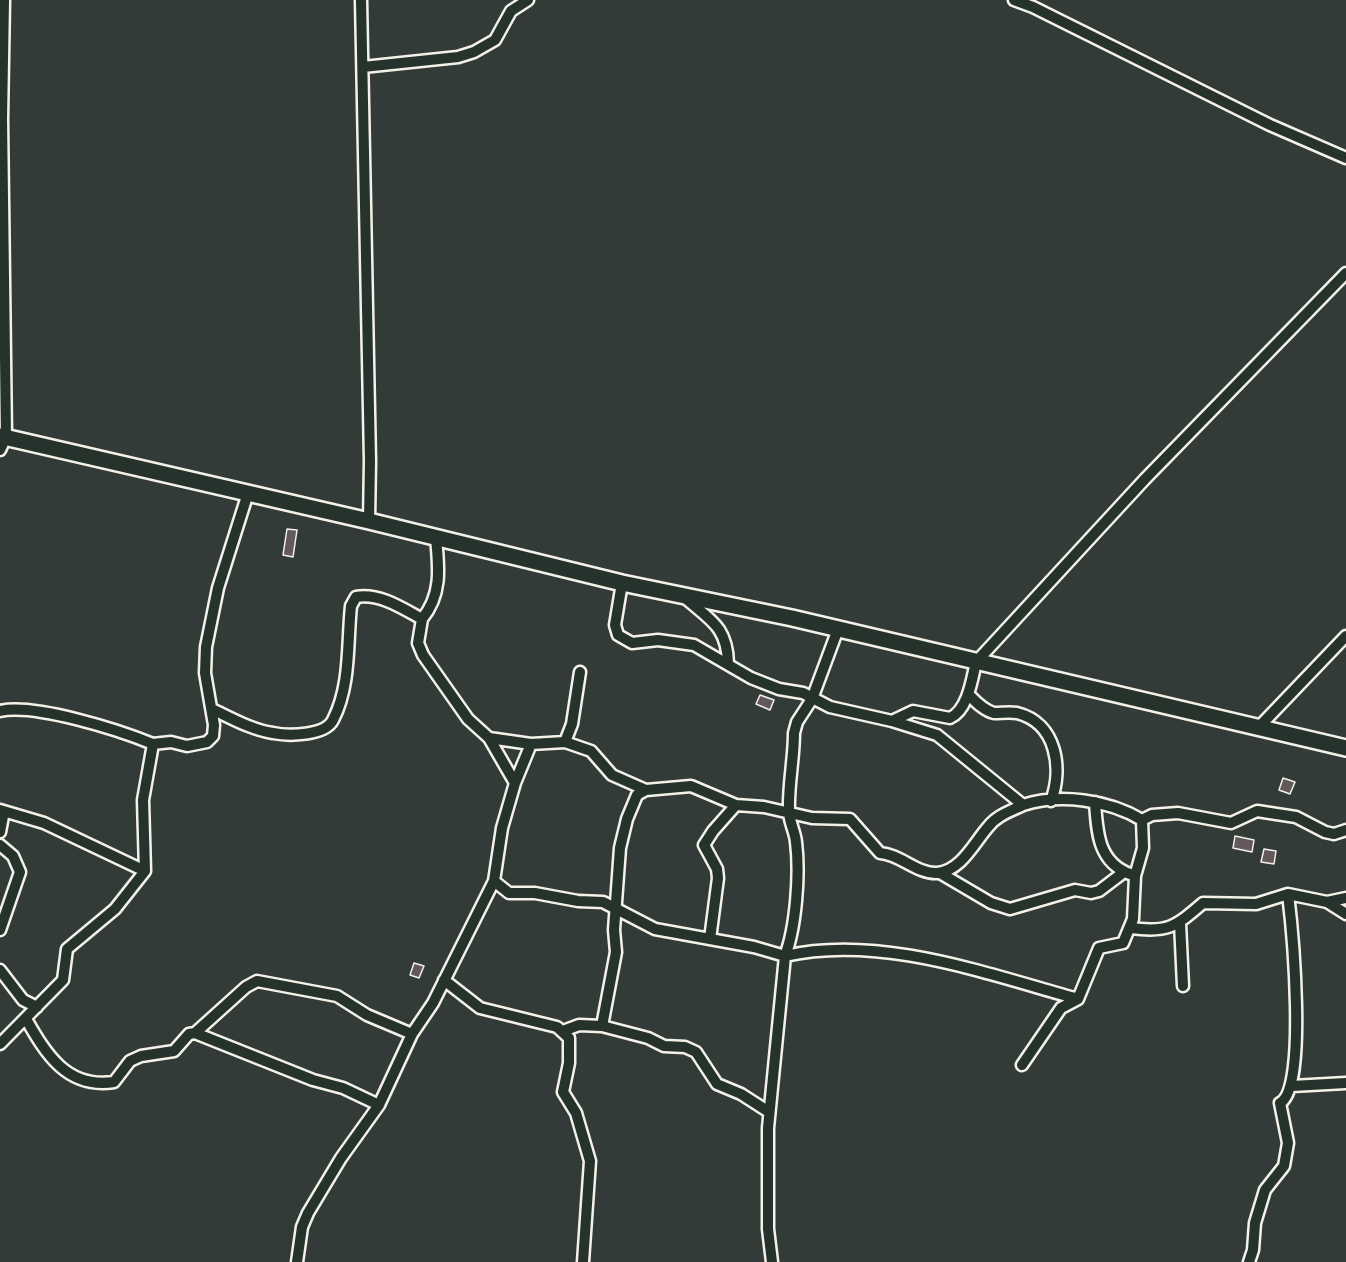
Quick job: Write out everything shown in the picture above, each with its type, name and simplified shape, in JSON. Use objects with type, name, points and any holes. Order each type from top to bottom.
[{"type":"main road","points":[[2,441],[369,521],[622,584],[838,629],[1346,748]]},
{"type":"street","points":[[2,441],[4,0]]},
{"type":"street","points":[[361,0],[370,449],[369,521]]},
{"type":"street","points":[[363,67],[458,57],[474,51],[495,40],[511,10],[528,0]]},
{"type":"street","points":[[1014,0],[1033,7],[1270,124],[1346,158]]},
{"type":"street","points":[[892,721],[913,711],[950,718],[955,715],[968,694],[976,662],[1145,479],[1346,273]]},
{"type":"street","points":[[0,711],[26,708],[46,712],[153,744],[171,742],[187,746],[207,742],[213,736],[212,709],[205,673],[206,647],[218,588],[248,494]]},
{"type":"street","points":[[436,538],[437,593],[431,608],[422,619],[418,643],[423,655],[468,718],[489,738],[515,783]]},
{"type":"street","points":[[622,584],[615,625],[618,635],[632,643],[658,640],[694,645],[751,678],[779,689],[803,693],[822,705],[892,721],[937,735],[1023,805]]},
{"type":"street","points":[[212,709],[273,733],[308,733],[323,729],[333,721],[344,687],[351,606],[356,597],[367,595],[391,603],[422,619]]},
{"type":"street","points":[[681,595],[723,633],[727,643],[728,663]]},
{"type":"street","points":[[772,1262],[768,1229],[769,1112],[797,865],[796,840],[789,813],[794,733],[797,722],[812,699],[838,629]]},
{"type":"street","points":[[1257,729],[1346,636]]},
{"type":"street","points":[[565,742],[572,724],[580,672]]},
{"type":"street","points":[[968,694],[992,713],[1017,713],[1042,728],[1055,750],[1057,765],[1056,788],[1051,801]]},
{"type":"street","points":[[489,738],[531,744],[565,742],[591,751],[612,775],[646,790]]},
{"type":"street","points":[[0,1044],[63,980],[67,949],[114,909],[145,871],[143,800],[153,744]]},
{"type":"street","points":[[297,1262],[302,1227],[308,1213],[341,1158],[379,1105],[412,1034],[444,980],[494,881],[502,828],[515,783],[531,744]]},
{"type":"street","points":[[602,1026],[616,952],[614,930],[618,863],[627,819],[637,795],[646,790],[691,786],[736,805],[764,807],[812,818],[850,819],[880,853],[892,854],[920,868],[940,873],[991,903],[1010,909],[1075,890],[1091,893],[1099,891],[1124,872]]},
{"type":"street","points":[[940,873],[950,869],[964,858],[988,826],[1001,815],[1039,800],[1095,802],[1125,810],[1142,820]]},
{"type":"street","points":[[1095,802],[1102,850],[1110,863],[1135,876]]},
{"type":"street","points":[[710,939],[718,878],[717,869],[704,845],[736,805]]},
{"type":"street","points":[[0,811],[44,823],[145,871]]},
{"type":"street","points":[[0,811],[3,816],[0,832]]},
{"type":"street","points":[[1142,820],[1152,815],[1178,813],[1231,823],[1257,811],[1296,817],[1325,832],[1334,834],[1346,830]]},
{"type":"street","points":[[1022,1065],[1061,1008],[1078,999],[1099,948],[1123,943],[1131,928],[1135,876],[1143,848],[1142,820]]},
{"type":"street","points":[[0,845],[19,865],[20,872],[0,930]]},
{"type":"street","points":[[494,881],[509,892],[603,902],[655,929],[785,956],[812,950],[899,955],[972,968],[1078,999]]},
{"type":"street","points":[[1131,928],[1155,930],[1172,928],[1203,903],[1256,904],[1288,894],[1327,902],[1346,915]]},
{"type":"street","points":[[1249,1262],[1257,1212],[1265,1190],[1284,1166],[1288,1143],[1280,1103],[1286,1100],[1292,1086],[1296,1062],[1296,1016],[1288,894]]},
{"type":"street","points":[[1327,902],[1346,898]]},
{"type":"street","points":[[1180,923],[1183,986]]},
{"type":"street","points":[[0,970],[23,1000],[37,1007]]},
{"type":"street","points":[[444,980],[480,1008],[539,1021],[563,1032],[568,1038],[570,1050],[563,1092],[576,1113],[590,1161],[583,1262]]},
{"type":"street","points":[[195,1033],[246,987],[257,981],[337,996],[367,1015],[412,1034]]},
{"type":"street","points":[[26,1019],[61,1070],[73,1076],[105,1084],[114,1082],[130,1061],[141,1056],[174,1051],[189,1034],[195,1033],[313,1080],[343,1088],[379,1105]]},
{"type":"street","points":[[563,1032],[579,1025],[602,1026],[648,1038],[664,1046],[685,1047],[696,1052],[717,1084],[741,1094],[769,1112]]},
{"type":"street","points":[[1292,1086],[1346,1083]]},
{"type":"building","points":[[287,529],[297,530],[293,557],[283,555]]},
{"type":"building","points":[[760,695],[774,700],[770,710],[756,704]]},
{"type":"building","points":[[1283,778],[1295,782],[1290,794],[1279,790]]},
{"type":"building","points":[[1235,836],[1254,840],[1252,852],[1233,848]]},
{"type":"building","points":[[1264,849],[1276,851],[1274,864],[1261,862]]},
{"type":"building","points":[[414,963],[424,966],[419,978],[410,975]]}]
